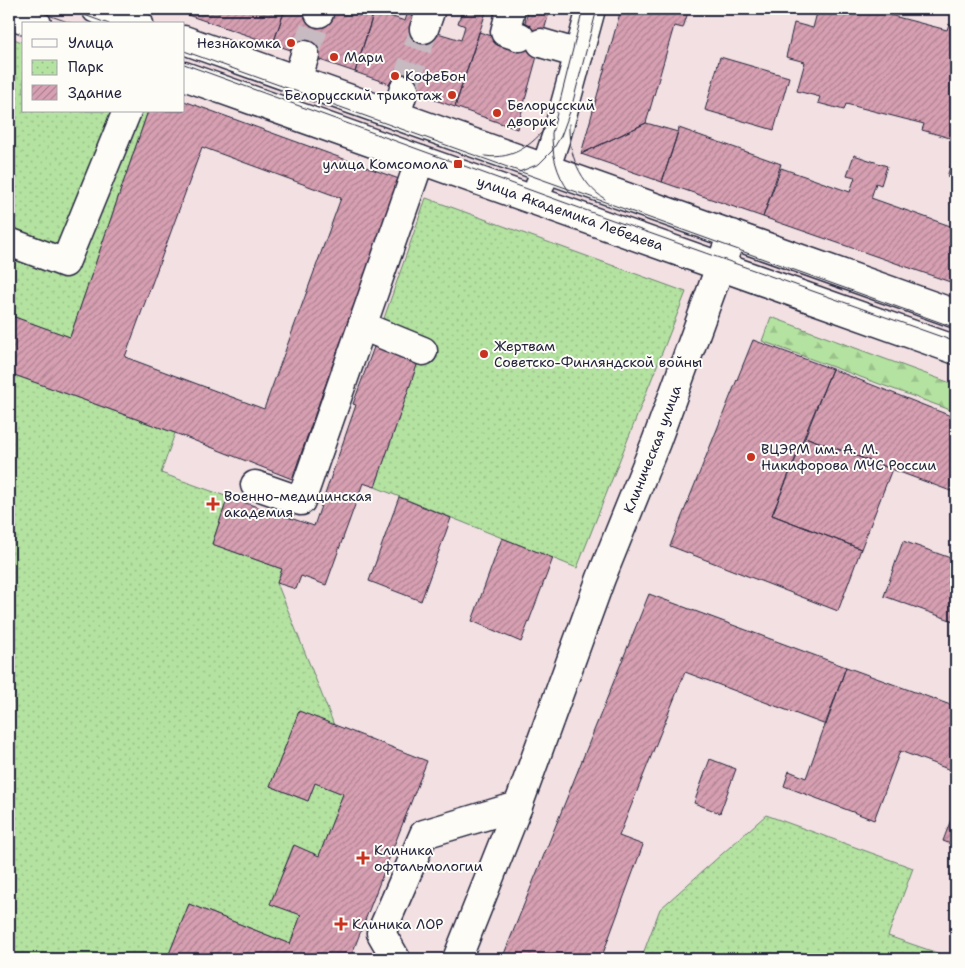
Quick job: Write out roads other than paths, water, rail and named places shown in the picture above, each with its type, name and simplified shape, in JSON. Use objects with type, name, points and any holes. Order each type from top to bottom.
[{"type":"main road","points":[[96,9],[133,22]]},
{"type":"main road","points":[[512,9],[505,32],[579,54]]},
{"type":"main road","points":[[535,201],[579,54],[590,9]]},
{"type":"main road","points":[[9,14],[31,22]]},
{"type":"main road","points":[[185,40],[301,68],[396,115],[956,314]]},
{"type":"main road","name":"улица Академика Лебедева","points":[[185,76],[956,350]]},
{"type":"main road","points":[[396,115],[404,89]]},
{"type":"main road","points":[[9,242],[65,263],[127,112]]},
{"type":"main road","points":[[256,485],[300,501],[420,160]]},
{"type":"main road","name":"Клиническая улица","points":[[457,959],[518,806],[601,578],[660,432],[732,234]]},
{"type":"main road","points":[[362,326],[423,351]]},
{"type":"main road","points":[[396,959],[381,933],[424,834],[518,806]]},
{"type":"tunnel","points":[[305,55],[319,13]]},
{"type":"tunnel","points":[[404,89],[424,29]]},
{"type":"tram line","points":[[32,9],[68,22]]},
{"type":"tram line","points":[[68,9],[104,22]]},
{"type":"tram line","points":[[569,191],[556,163],[552,133],[583,9]]},
{"type":"tram line","points":[[519,172],[539,164],[552,151],[561,136],[571,109],[597,9]]},
{"type":"tram line","points":[[185,51],[956,328]]},
{"type":"tram line","points":[[185,64],[607,218],[956,342]]},
{"type":"tram line","points":[[485,156],[496,157],[515,153],[532,142],[552,119]]},
{"type":"tram line","points":[[569,124],[573,157],[577,167],[589,185],[605,199]]},
{"type":"place","name":"Незнакомка","points":[[291,43]]},
{"type":"place","name":"Мари","points":[[334,57]]},
{"type":"place","name":"КофеБон","points":[[395,76]]},
{"type":"place","name":"Белорусский трикотаж","points":[[452,95]]},
{"type":"place","name":"Белорусский дворик","points":[[497,113]]},
{"type":"place","name":"улица Комсомола","points":[[458,164]]},
{"type":"place","name":"Жертвам Советско-Финляндской войны","points":[[484,354]]},
{"type":"place","name":"ВЦЭРМ им. А. М. Никифорова МЧС России","points":[[751,457]]},
{"type":"place","name":"Военно-медицинская академия","points":[[213,504]]},
{"type":"place","name":"Клиника офтальмологии","points":[[363,858]]},
{"type":"place","name":"Клиника ЛОР","points":[[341,924]]}]
